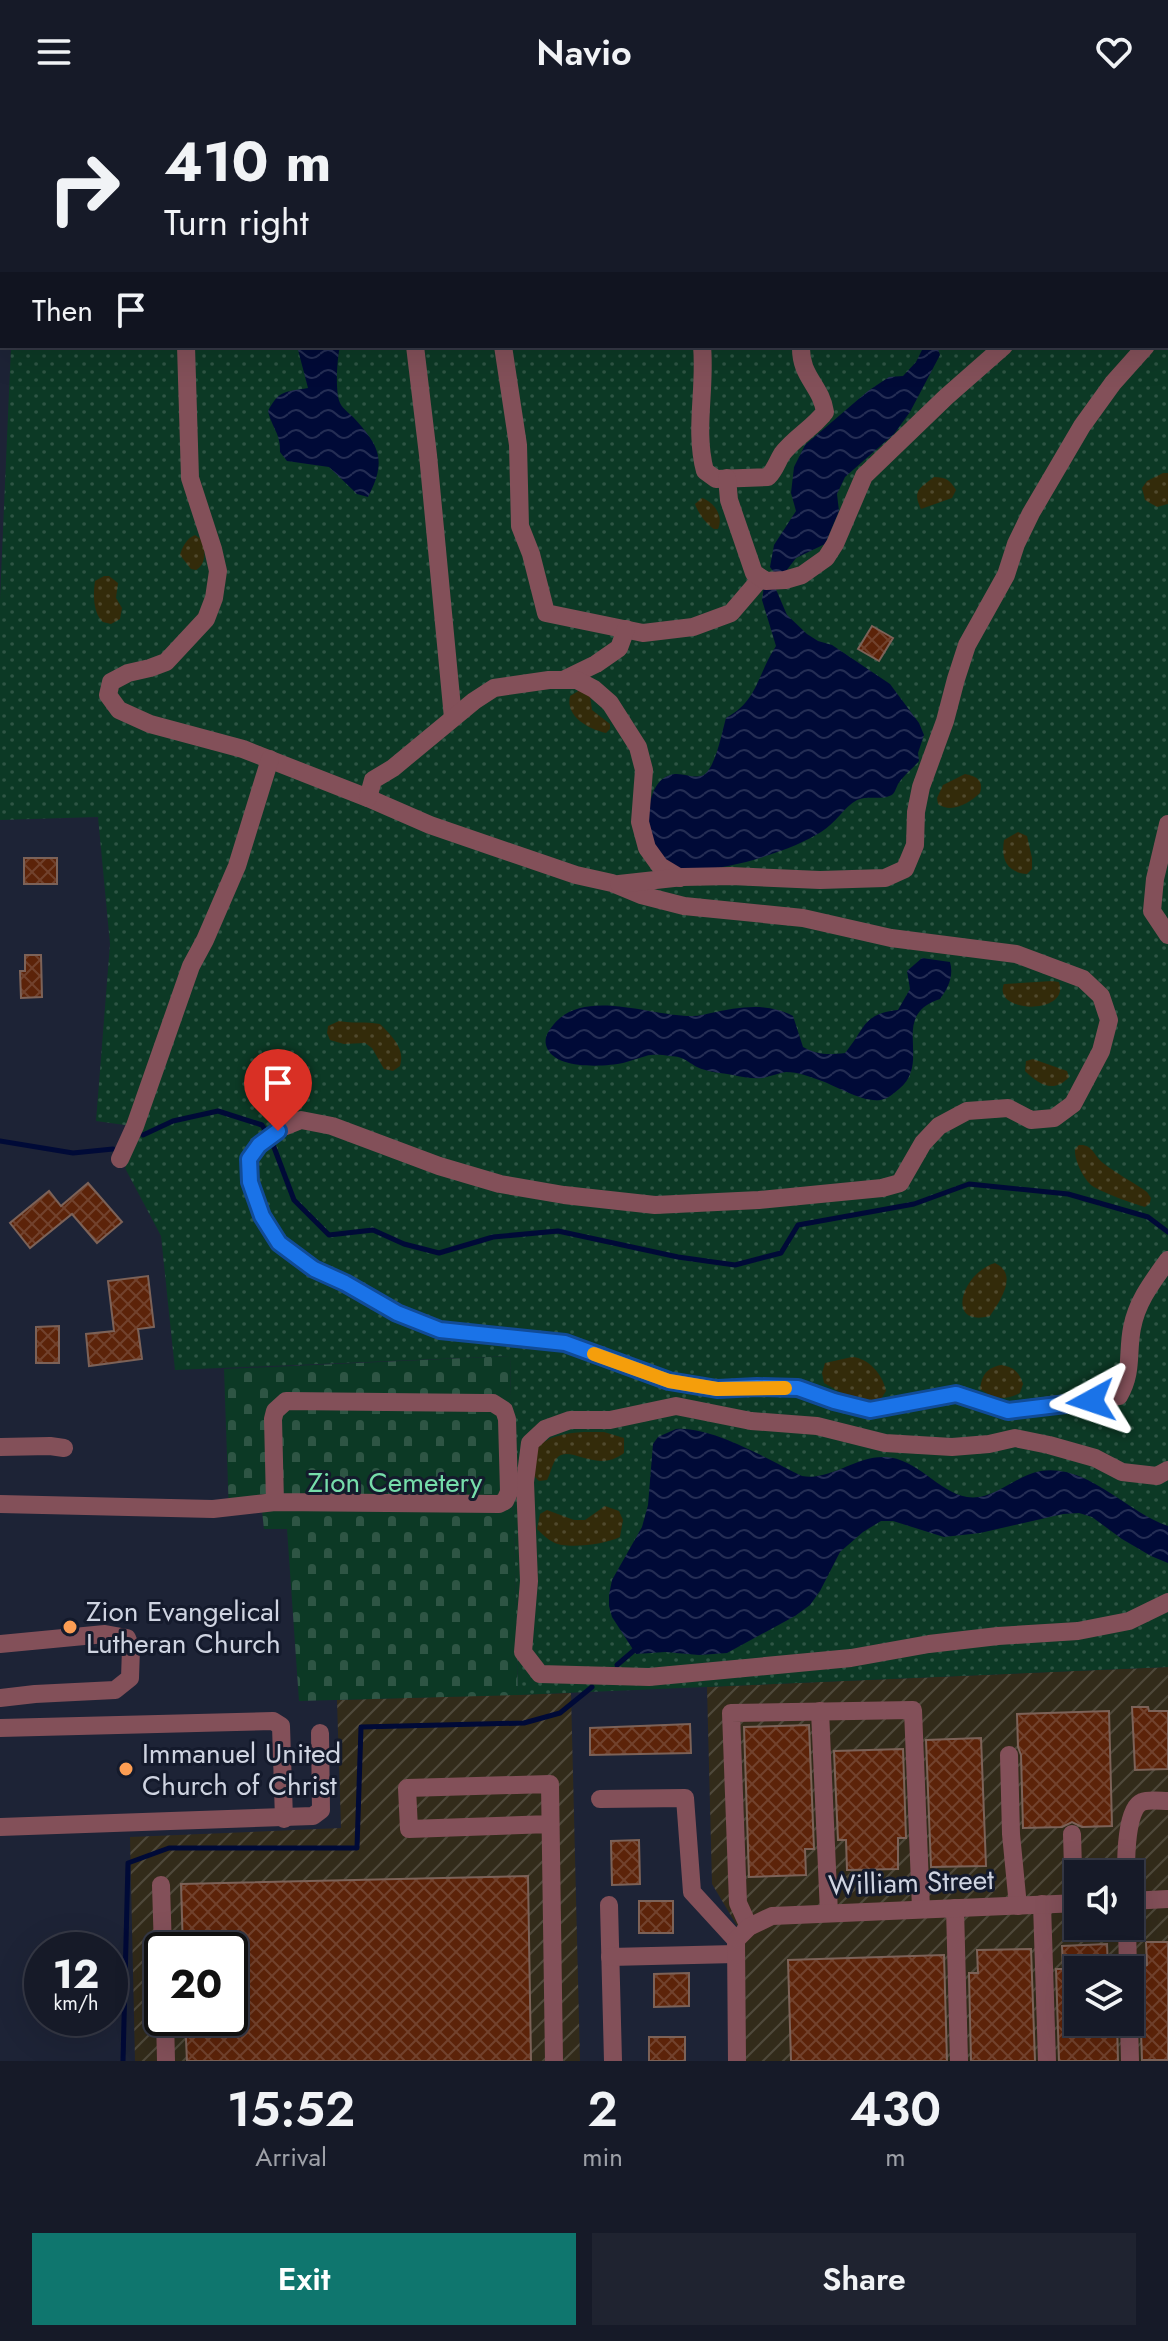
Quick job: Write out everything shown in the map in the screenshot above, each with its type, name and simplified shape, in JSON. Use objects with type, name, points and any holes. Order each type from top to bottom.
[{"type":"street","points":[[0,104],[0,112]]},
{"type":"street","points":[[186,348],[190,478],[218,571],[214,598],[206,619],[166,662],[128,673],[111,682],[108,695],[119,710],[150,724],[270,759],[493,848],[576,875],[616,884],[641,895],[684,906],[803,918],[891,938],[1016,954],[1083,979],[1101,996],[1109,1020],[1101,1051],[1073,1104],[1054,1118],[1031,1120],[1008,1108],[967,1111],[939,1126],[923,1143],[900,1183],[882,1188],[759,1200],[655,1205],[564,1195],[485,1180],[332,1126],[301,1120],[261,1143],[249,1159],[250,1182],[262,1216],[279,1243],[314,1269],[397,1313],[440,1330],[565,1343],[669,1381],[717,1389],[798,1388],[870,1410],[956,1394],[1008,1411],[1119,1396],[1128,1382],[1132,1327],[1142,1298],[1168,1260]]},
{"type":"street","points":[[415,348],[453,718]]},
{"type":"street","points":[[503,348],[518,445],[520,526],[531,554],[546,613],[643,633],[693,627],[731,613],[761,578]]},
{"type":"street","points":[[702,348],[700,454],[705,471],[716,479],[768,477],[783,453],[825,412],[823,400],[801,362],[801,348]]},
{"type":"street","points":[[727,478],[729,500],[754,573],[766,581],[802,575],[826,558],[835,544],[864,476],[1002,348]]},
{"type":"street","points":[[616,884],[731,876],[820,880],[885,878],[905,869],[915,845],[916,812],[921,787],[945,721],[967,645],[1006,575],[1031,513],[1082,426],[1113,383],[1144,348]]},
{"type":"street","points":[[562,680],[596,664],[619,648],[626,629]]},
{"type":"street","points":[[368,798],[373,780],[393,768],[494,688],[518,683],[577,680],[610,703],[638,747],[644,770],[640,822],[647,848],[660,866],[680,878]]},
{"type":"street","points":[[120,1159],[135,1126],[191,966],[237,866],[270,759]]},
{"type":"street","points":[[1168,824],[1155,879],[1152,911],[1168,935]]},
{"type":"street","points":[[0,1504],[213,1509],[275,1502],[499,1504],[505,1501],[509,1492],[507,1419],[504,1410],[493,1403],[286,1401],[275,1411],[273,1419],[275,1502]]},
{"type":"street","points":[[1168,1470],[1157,1476],[1122,1472],[1095,1458],[1015,1438],[952,1447],[885,1443],[817,1426],[751,1421],[676,1406],[610,1420],[570,1420],[545,1429],[530,1443],[525,1482],[529,1581],[523,1652],[540,1674],[649,1677],[851,1658],[998,1636],[1078,1631],[1129,1621],[1168,1602]]},
{"type":"street","points":[[0,1447],[64,1448]]},
{"type":"street","points":[[0,1644],[105,1634],[127,1638],[131,1648],[130,1678],[115,1690],[0,1698]]},
{"type":"street","points":[[737,2061],[740,1940],[731,1713],[913,1710],[921,1909]]},
{"type":"street","points":[[820,1711],[829,1913]]},
{"type":"street","points":[[0,1728],[273,1721],[281,1726],[284,1819]]},
{"type":"street","points":[[0,1827],[313,1816],[321,1810],[320,1733]]},
{"type":"street","points":[[1009,1755],[1011,1834],[1018,1906]]},
{"type":"street","points":[[550,1824],[409,1829],[407,1788],[550,1784],[554,2061]]},
{"type":"street","points":[[600,1799],[685,1798],[692,1892],[740,1940]]},
{"type":"street","points":[[1125,1860],[1134,1808],[1142,1802],[1168,1801]]},
{"type":"street","points":[[1072,1834],[1074,1860]]},
{"type":"street","points":[[161,1885],[162,1932]]},
{"type":"street","points":[[1144,1900],[1168,1899]]},
{"type":"street","name":"William Street","points":[[610,1957],[740,1940],[772,1916],[1064,1903]]},
{"type":"street","points":[[1042,1904],[1047,2061]]},
{"type":"street","points":[[609,1905],[613,2061]]},
{"type":"street","points":[[955,1908],[959,2061]]},
{"type":"street","points":[[165,2036],[166,2061]]},
{"type":"street","points":[[1129,2036],[1130,2061]]},
{"type":"shaded area","points":[[1168,1667],[1168,2061],[742,2061],[739,1929],[712,1884],[707,1687]]},
{"type":"shaded area","points":[[571,1693],[580,2061],[135,2061],[130,1837],[341,1828],[337,1700]]},
{"type":"green space","points":[[11,348],[1168,348],[1168,1667],[518,1695],[510,1356],[175,1370],[161,1236],[125,1168],[139,1127],[96,1121],[110,944],[98,817],[0,820],[0,599]]},
{"type":"green space","name":"Zion Cemetery","points":[[510,1356],[518,1695],[299,1701],[287,1529],[264,1529],[262,1511],[229,1514],[224,1369]]},
{"type":"sand","points":[[1168,473],[1168,504],[1157,507],[1145,500],[1142,488],[1147,481]]},
{"type":"sand","points":[[934,477],[947,480],[956,490],[952,498],[921,509],[917,493]]},
{"type":"sand","points":[[702,498],[717,510],[720,519],[718,529],[708,524],[698,511],[695,504]]},
{"type":"sand","points":[[195,535],[202,540],[204,552],[204,560],[196,570],[191,569],[180,555],[185,543]]},
{"type":"sand","points":[[104,576],[118,583],[116,598],[122,608],[120,619],[111,624],[103,622],[94,603],[95,581]]},
{"type":"sand","points":[[580,690],[590,696],[592,710],[610,724],[606,733],[586,725],[571,710],[570,696]]},
{"type":"sand","points":[[965,774],[978,779],[980,793],[955,808],[938,804],[937,798],[943,785]]},
{"type":"sand","points":[[1018,832],[1027,836],[1032,858],[1032,869],[1027,874],[1014,871],[1004,859],[1004,840]]},
{"type":"sand","points":[[1059,982],[1060,993],[1054,1001],[1043,1005],[1019,1005],[1003,994],[1004,984]]},
{"type":"sand","points":[[339,1021],[380,1024],[399,1048],[400,1066],[393,1071],[384,1069],[372,1048],[365,1043],[344,1044],[330,1040],[328,1026]]},
{"type":"sand","points":[[1033,1059],[1067,1071],[1069,1077],[1052,1086],[1035,1080],[1025,1071],[1026,1061]]},
{"type":"sand","points":[[1079,1145],[1090,1148],[1103,1163],[1147,1192],[1150,1203],[1145,1207],[1090,1184],[1076,1158],[1075,1149]]},
{"type":"sand","points":[[995,1263],[1006,1274],[1005,1288],[990,1316],[976,1318],[967,1314],[963,1298],[974,1277]]},
{"type":"sand","points":[[852,1357],[864,1360],[878,1373],[886,1391],[881,1399],[858,1399],[824,1383],[822,1373],[825,1363]]},
{"type":"sand","points":[[1001,1365],[1018,1373],[1023,1384],[1020,1393],[999,1398],[980,1389],[986,1372]]},
{"type":"sand","points":[[604,1432],[624,1438],[624,1453],[604,1461],[563,1454],[554,1462],[547,1480],[539,1481],[532,1474],[534,1455],[542,1444],[555,1437]]},
{"type":"sand","points":[[605,1506],[619,1511],[623,1520],[620,1537],[614,1540],[567,1546],[553,1542],[537,1529],[540,1514],[547,1510],[574,1520],[585,1520]]},
{"type":"water","points":[[298,348],[340,348],[337,391],[340,403],[362,427],[378,454],[377,473],[368,497],[357,494],[329,467],[287,461],[280,452],[279,440],[268,411],[284,393],[308,388]]},
{"type":"water","points":[[923,348],[938,348],[940,355],[910,412],[894,434],[845,477],[837,494],[839,511],[825,544],[796,558],[783,575],[776,575],[770,567],[774,545],[796,511],[791,493],[794,467],[805,445],[868,391],[889,377],[903,376],[916,362]]},
{"type":"water","points":[[764,586],[775,587],[787,615],[807,634],[832,645],[890,684],[919,723],[924,735],[918,753],[919,761],[900,781],[893,794],[857,800],[826,829],[791,847],[729,866],[708,869],[676,867],[661,855],[651,835],[649,815],[653,792],[668,776],[698,776],[709,770],[726,718],[745,704],[756,686],[776,646],[762,600]]},
{"type":"water","points":[[922,958],[950,962],[950,982],[940,999],[916,1016],[912,1066],[908,1078],[884,1099],[861,1098],[795,1073],[748,1078],[705,1070],[675,1057],[652,1055],[623,1063],[580,1065],[558,1059],[546,1045],[546,1036],[554,1024],[567,1013],[583,1007],[620,1006],[693,1016],[753,1007],[773,1009],[793,1016],[803,1047],[808,1050],[823,1054],[845,1053],[871,1019],[898,1010],[910,989],[907,971]]},
{"type":"water","points":[[676,1429],[723,1438],[802,1476],[823,1475],[874,1458],[897,1459],[946,1489],[967,1497],[996,1492],[1022,1477],[1041,1471],[1075,1475],[1168,1526],[1168,1563],[1122,1539],[1092,1517],[1079,1513],[944,1537],[893,1521],[881,1521],[840,1552],[810,1605],[727,1653],[636,1654],[612,1617],[609,1595],[612,1580],[642,1527],[648,1505],[653,1444],[658,1437]]},
{"type":"building","points":[[872,626],[893,638],[879,661],[858,649]]},
{"type":"building","points":[[24,858],[57,858],[57,884],[24,884]]},
{"type":"building","points":[[25,955],[41,955],[42,997],[21,998],[20,971],[25,971]]},
{"type":"building","points":[[88,1183],[122,1222],[97,1243],[72,1214],[30,1248],[10,1223],[49,1191],[61,1206]]},
{"type":"building","points":[[148,1276],[154,1327],[138,1329],[142,1359],[89,1366],[86,1334],[114,1331],[108,1281]]},
{"type":"building","points":[[59,1326],[59,1363],[36,1363],[36,1327]]},
{"type":"building","points":[[1132,1707],[1168,1711],[1168,1769],[1135,1770]]},
{"type":"building","points":[[1109,1711],[1112,1826],[1082,1827],[1072,1822],[1062,1827],[1023,1828],[1017,1714]]},
{"type":"building","points":[[690,1724],[691,1753],[590,1755],[590,1728]]},
{"type":"building","points":[[809,1725],[814,1849],[805,1849],[806,1875],[749,1877],[744,1727]]},
{"type":"building","points":[[981,1738],[986,1866],[931,1867],[926,1740]]},
{"type":"building","points":[[903,1749],[906,1838],[898,1838],[898,1869],[847,1870],[846,1840],[838,1840],[834,1751]]},
{"type":"building","points":[[639,1840],[640,1884],[612,1885],[611,1841]]},
{"type":"building","points":[[528,1876],[531,2061],[187,2061],[186,2036],[248,2036],[248,1932],[182,1932],[181,1884]]},
{"type":"building","points":[[639,1901],[673,1901],[673,1933],[639,1933]]},
{"type":"building","points":[[1146,1942],[1168,1942],[1168,2060],[1142,2060],[1144,1965],[1147,1965]]},
{"type":"building","points":[[1107,1944],[1107,1956],[1064,1956],[1064,2036],[1117,2036],[1118,2061],[1059,2061],[1056,1969],[1063,1969],[1062,1946]]},
{"type":"building","points":[[1031,1949],[1035,2061],[971,2061],[969,1973],[978,1973],[977,1950]]},
{"type":"building","points":[[944,1955],[947,2061],[791,2061],[788,1960]]},
{"type":"building","points":[[689,1973],[689,2006],[654,2007],[654,1974]]},
{"type":"building","points":[[649,2037],[685,2037],[685,2061],[649,2061]]},
{"type":"waterway","points":[[143,1135],[173,1121],[218,1111],[262,1125],[267,1133]]},
{"type":"waterway","points":[[0,1141],[73,1153],[113,1149]]},
{"type":"waterway","points":[[272,1142],[294,1200],[329,1235],[373,1230],[404,1244],[439,1253],[493,1237],[558,1231],[678,1257],[735,1265],[781,1253],[798,1225],[914,1204],[969,1184],[1068,1194],[1148,1217],[1168,1232]]},
{"type":"waterway","points":[[617,1665],[638,1647]]},
{"type":"waterway","points":[[123,2061],[128,1863],[169,1848],[357,1848],[361,1727],[524,1723],[560,1713],[592,1687]]},
{"type":"slow traffic","points":[[594,1354],[669,1381],[717,1389],[785,1388]]},
{"type":"place","name":"Zion Evangelical Lutheran Church","points":[[70,1627]]},
{"type":"place","name":"Immanuel United Church of Christ","points":[[126,1769]]},
{"type":"route","points":[[278,1131],[259,1145],[249,1159],[250,1182],[262,1216],[279,1243],[314,1269],[397,1313],[440,1330],[565,1343],[669,1381],[717,1389],[798,1388],[870,1410],[956,1394],[1008,1411],[1091,1401]]}]
